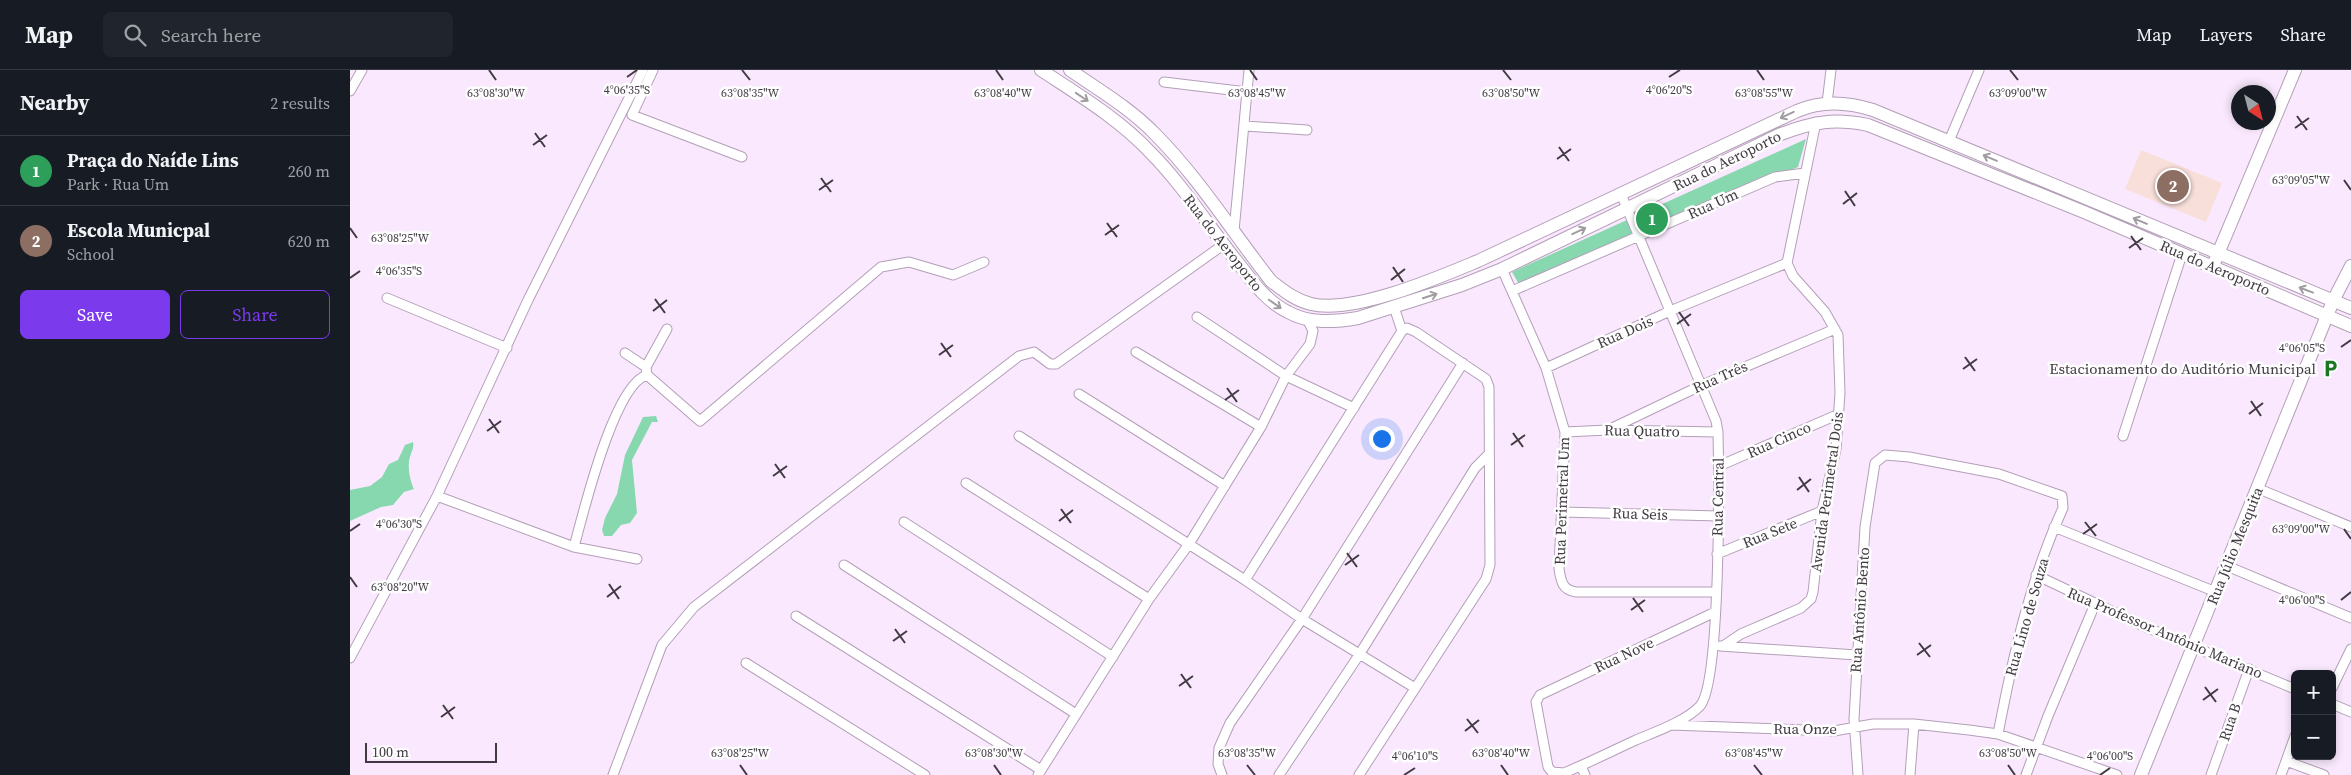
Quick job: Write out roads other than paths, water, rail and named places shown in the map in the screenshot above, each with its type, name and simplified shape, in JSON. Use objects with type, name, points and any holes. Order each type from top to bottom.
[{"type":"main road","name":"Rua do Aeroporto","points":[[1042,70],[1100,109],[1137,139],[1178,185],[1264,296],[1289,313],[1307,319],[1342,321],[1394,308],[1462,286],[1502,269],[1781,134],[1816,122],[1836,121],[1868,125],[2182,254],[2351,326]]},
{"type":"main road","name":"Rua do Aeroporto","points":[[1070,70],[1145,125],[1191,176],[1271,281],[1286,293],[1312,305],[1351,305],[1427,282],[1478,261],[1797,111],[1828,103],[1856,105],[1874,110],[2351,308]]},
{"type":"main road","points":[[2213,267],[2295,70]]},
{"type":"main road","points":[[1178,185],[1191,176]]},
{"type":"main road","name":"Rua Júlio Mesquita","points":[[2141,775],[2333,300],[2351,266]]},
{"type":"street","points":[[350,91],[362,70]]},
{"type":"street","points":[[350,658],[436,496],[528,300],[643,70]]},
{"type":"street","points":[[654,70],[632,116],[742,157]]},
{"type":"street","points":[[1234,231],[1249,70]]},
{"type":"street","points":[[1828,103],[1831,70]]},
{"type":"street","points":[[1949,141],[1979,70]]},
{"type":"street","points":[[1164,82],[1247,92]]},
{"type":"street","points":[[1787,263],[1816,122]]},
{"type":"street","points":[[1245,126],[1307,130]]},
{"type":"street","name":"Rua Um","points":[[1512,291],[1775,177],[1805,173]]},
{"type":"street","name":"Rua Central","points":[[1581,766],[1670,725],[1699,707],[1705,698],[1708,686],[1715,612],[1719,466],[1716,420],[1621,194]]},
{"type":"street","points":[[614,775],[662,645],[694,607],[1019,356],[1034,352],[1050,364],[1056,364],[1223,245]]},
{"type":"street","points":[[2123,436],[2182,254]]},
{"type":"street","points":[[625,353],[700,421],[881,267],[909,262],[953,275],[984,262]]},
{"type":"street","name":"Rua Dois","points":[[1546,368],[1670,311],[1787,263]]},
{"type":"street","name":"Avenida Perimetral Dois","points":[[1723,646],[1742,634],[1801,608],[1811,600],[1815,582],[1822,511],[1836,449],[1839,414],[1838,335],[1825,312],[1793,276],[1787,263]]},
{"type":"street","name":"Rua Perimetral Um","points":[[1502,269],[1546,368],[1565,432],[1560,569],[1563,586],[1569,591],[1716,592]]},
{"type":"street","points":[[388,298],[507,348]]},
{"type":"street","points":[[1394,308],[1402,331]]},
{"type":"street","points":[[1198,317],[1286,376],[1354,408]]},
{"type":"street","points":[[796,616],[1039,773],[1149,599],[1189,544],[1261,427],[1286,376],[1310,344],[1313,331],[1307,319]]},
{"type":"street","points":[[1245,580],[1402,331],[1408,328],[1416,332],[1486,380],[1489,387],[1490,565],[1486,579],[1359,775]]},
{"type":"street","name":"Rua Três","points":[[1608,430],[1702,385],[1835,328]]},
{"type":"street","points":[[574,547],[595,468],[612,426],[631,386],[646,371],[667,329]]},
{"type":"street","points":[[1136,352],[1261,427]]},
{"type":"street","points":[[1222,775],[1218,764],[1219,748],[1230,724],[1302,619],[1463,363]]},
{"type":"street","points":[[1079,394],[1225,486]]},
{"type":"street","name":"Rua Cinco","points":[[1719,466],[1839,414]]},
{"type":"street","name":"Rua Quatro","points":[[1565,432],[1608,430],[1718,432]]},
{"type":"street","points":[[1019,436],[1245,580],[1302,619],[1415,688]]},
{"type":"street","points":[[1279,775],[1359,655],[1475,468],[1489,454]]},
{"type":"street","name":"Rua Antônio Bento","points":[[1858,775],[1854,727],[1857,654],[1863,595],[1865,527],[1870,485],[1875,464],[1885,455],[1889,455]]},
{"type":"street","name":"Rua Lino de Souza","points":[[1889,455],[1999,474],[2062,496],[2064,503],[2036,575],[2016,645],[1998,734]]},
{"type":"street","points":[[966,483],[1149,599]]},
{"type":"street","points":[[2258,489],[2351,527]]},
{"type":"street","points":[[436,496],[574,547],[637,559]]},
{"type":"street","name":"Rua Sete","points":[[1717,554],[1822,511]]},
{"type":"street","name":"Rua Seis","points":[[1562,512],[1718,516]]},
{"type":"street","points":[[904,522],[1113,657]]},
{"type":"street","points":[[2054,527],[2216,592]]},
{"type":"street","points":[[844,565],[1076,714]]},
{"type":"street","points":[[2227,566],[2351,618]]},
{"type":"street","name":"Rua Professor Antônio Mariano","points":[[2036,575],[2095,604],[2291,687]]},
{"type":"street","points":[[2026,775],[2095,604]]},
{"type":"street","name":"Rua Nove","points":[[1581,766],[1557,774],[1548,767],[1536,702],[1540,694],[1715,612]]},
{"type":"street","points":[[1712,646],[1857,654]]},
{"type":"street","points":[[2336,680],[2351,649]]},
{"type":"street","points":[[746,663],[925,775]]},
{"type":"street","name":"Rua B","points":[[2211,775],[2249,669]]},
{"type":"street","points":[[2336,706],[2351,712]]},
{"type":"street","name":"Rua Onze","points":[[1670,725],[1834,731],[1874,724],[1914,724],[1969,730],[1998,734],[2118,775]]},
{"type":"street","points":[[1910,775],[1914,724]]},
{"type":"street","points":[[2281,775],[2291,747]]},
{"type":"street","points":[[2286,761],[2324,775]]},
{"type":"street","points":[[1581,766],[1585,775]]},
{"type":"place","name":"Escola Municpal","points":[[2173,186]]},
{"type":"place","name":"Praça do Naíde Lins","points":[[1652,219]]},
{"type":"place","name":"Estacionamento do Auditório Municipal","points":[[2330,369]]}]
